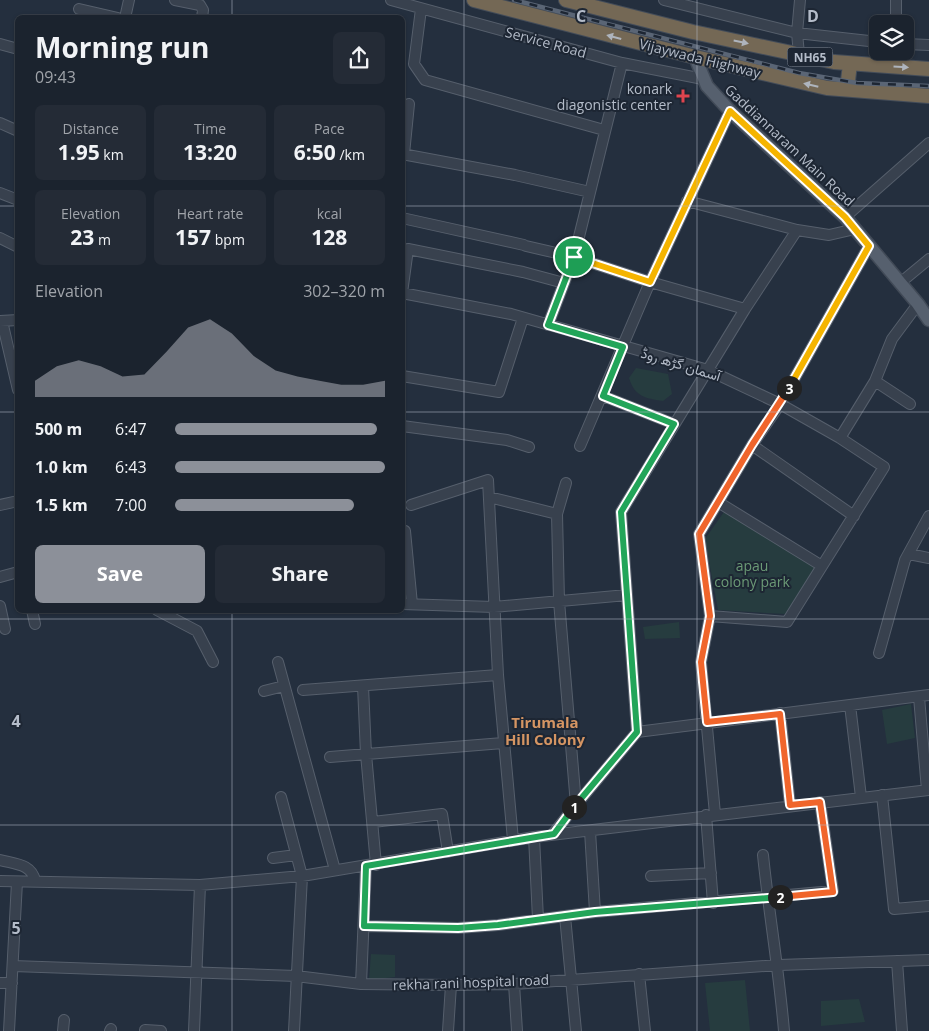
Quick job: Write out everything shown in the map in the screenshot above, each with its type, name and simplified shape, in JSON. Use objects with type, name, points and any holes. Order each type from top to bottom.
[{"type":"highway","name":"Vijaywada Highway","points":[[474,0],[695,57],[827,88],[929,96]]},
{"type":"highway","name":"Vijaywada Highway","points":[[566,0],[693,32],[850,64],[929,69]]},
{"type":"highway","points":[[847,89],[850,64]]},
{"type":"main road","name":"Gaddiannaram Main Road","points":[[695,57],[703,79],[730,111],[845,217],[918,304],[929,320]]},
{"type":"street","points":[[126,15],[130,0]]},
{"type":"street","points":[[175,0],[200,5],[203,10],[202,15]]},
{"type":"street","name":"Service Road","points":[[391,0],[622,63],[703,79]]},
{"type":"street","points":[[664,0],[705,5],[798,33],[869,41]]},
{"type":"street","points":[[799,54],[800,0]]},
{"type":"street","points":[[896,0],[896,15]]},
{"type":"street","points":[[79,8],[106,15]]},
{"type":"street","points":[[421,8],[414,64],[425,80],[604,130]]},
{"type":"street","points":[[0,44],[15,48]]},
{"type":"street","points":[[914,44],[929,45]]},
{"type":"street","points":[[548,325],[574,257],[622,63]]},
{"type":"street","points":[[405,140],[410,104]]},
{"type":"street","points":[[580,446],[603,396],[650,282],[730,111]]},
{"type":"street","points":[[0,122],[15,130]]},
{"type":"street","points":[[845,217],[929,143]]},
{"type":"street","points":[[405,154],[515,175],[590,192]]},
{"type":"street","points":[[0,193],[15,199]]},
{"type":"street","points":[[687,201],[797,230],[829,235],[855,229]]},
{"type":"street","points":[[405,219],[574,257],[650,282],[745,309]]},
{"type":"street","points":[[637,732],[621,512],[745,309],[797,230]]},
{"type":"street","points":[[0,238],[15,246]]},
{"type":"street","points":[[713,903],[707,722],[701,662],[710,616],[699,534],[752,445],[780,404],[869,246]]},
{"type":"street","points":[[405,271],[408,249],[523,272],[564,284]]},
{"type":"street","points":[[900,282],[929,258]]},
{"type":"street","name":"آسمان گڑھ روڈ","points":[[405,294],[511,314],[708,370],[780,404],[840,438],[884,467],[854,516]]},
{"type":"street","points":[[840,438],[875,381],[892,339],[918,304]]},
{"type":"street","points":[[405,376],[500,392],[523,318]]},
{"type":"street","points":[[15,320],[1,321],[15,378]]},
{"type":"street","points":[[875,381],[910,404]]},
{"type":"street","points":[[603,396],[674,424]]},
{"type":"street","points":[[405,426],[507,440],[529,447]]},
{"type":"street","points":[[710,616],[787,622],[854,516],[752,445]]},
{"type":"street","points":[[411,505],[488,480],[498,675],[513,840]]},
{"type":"street","points":[[566,483],[557,514],[559,601],[576,805]]},
{"type":"street","points":[[489,497],[557,514]]},
{"type":"street","points":[[0,505],[15,502]]},
{"type":"street","points":[[718,502],[822,566]]},
{"type":"street","points":[[879,653],[908,554],[929,516]]},
{"type":"street","points":[[405,531],[407,604],[494,607],[627,595]]},
{"type":"street","points":[[908,554],[929,558]]},
{"type":"street","points":[[0,577],[15,573]]},
{"type":"street","points":[[0,606],[6,629]]},
{"type":"street","points":[[33,613],[35,624]]},
{"type":"street","points":[[163,613],[197,631],[213,662]]},
{"type":"street","points":[[278,662],[335,870]]},
{"type":"street","points":[[303,690],[498,675]]},
{"type":"street","points":[[264,691],[284,686]]},
{"type":"street","points":[[361,984],[373,822],[366,754],[363,686]]},
{"type":"street","points":[[0,881],[200,885],[302,876],[554,834],[590,832],[711,814],[928,790],[924,696],[637,732],[554,834]]},
{"type":"street","points":[[850,705],[861,797]]},
{"type":"street","points":[[780,714],[790,805]]},
{"type":"street","points":[[330,757],[503,743]]},
{"type":"street","points":[[882,795],[894,908],[929,906]]},
{"type":"street","points":[[281,797],[302,876],[294,1031]]},
{"type":"street","points":[[364,926],[458,928],[595,912],[833,892],[820,802]]},
{"type":"street","points":[[373,822],[442,814],[448,852]]},
{"type":"street","points":[[590,832],[595,912]]},
{"type":"street","points":[[534,837],[538,919]]},
{"type":"street","points":[[273,858],[296,855]]},
{"type":"street","points":[[764,855],[768,898],[779,965],[784,1031]]},
{"type":"street","points":[[0,860],[26,867],[33,873],[35,881]]},
{"type":"street","points":[[651,876],[711,873]]},
{"type":"street","points":[[10,1031],[17,882]]},
{"type":"street","points":[[194,1031],[200,885]]},
{"type":"street","points":[[565,916],[576,1031]]},
{"type":"street","name":"rekha rani hospital road","points":[[13,966],[296,976],[361,984],[451,985],[514,984],[571,978],[779,965],[929,960]]},
{"type":"street","points":[[897,961],[902,1031]]},
{"type":"street","points":[[639,974],[645,1031]]},
{"type":"street","points":[[0,983],[12,983]]},
{"type":"street","points":[[514,984],[517,1031]]},
{"type":"street","points":[[448,1031],[451,985]]},
{"type":"street","points":[[63,1031],[64,1020]]},
{"type":"street","points":[[145,1030],[161,1031]]},
{"type":"green space","points":[[636,368],[668,374],[672,394],[663,401],[642,396],[634,389],[629,378]]},
{"type":"green space","name":"apau colony park","points":[[726,509],[816,567],[785,614],[718,610],[705,539]]},
{"type":"green space","points":[[679,622],[680,638],[645,639],[643,627]]},
{"type":"green space","points":[[911,704],[915,738],[887,744],[882,710]]},
{"type":"green space","points":[[371,954],[395,955],[395,977],[369,980]]},
{"type":"green space","points":[[745,980],[750,1031],[710,1031],[705,983]]},
{"type":"green space","points":[[859,999],[865,1022],[821,1026],[821,1001]]},
{"type":"railway","points":[[514,0],[799,73],[857,83],[929,86]]},
{"type":"place","name":"konark diagonistic center","points":[[683,96]]},
{"type":"district","name":"Tirumala Hill Colony","points":[[545,730]]},
{"type":"route","points":[[730,111],[845,217],[869,246],[780,404],[752,445],[699,534],[710,616],[701,662],[707,722],[780,714],[790,805],[820,802],[833,892],[595,912],[498,925],[458,928],[364,926],[366,866],[554,834],[637,732],[621,512],[674,424],[603,396],[623,347],[548,325],[574,257],[650,282],[730,111]]}]
